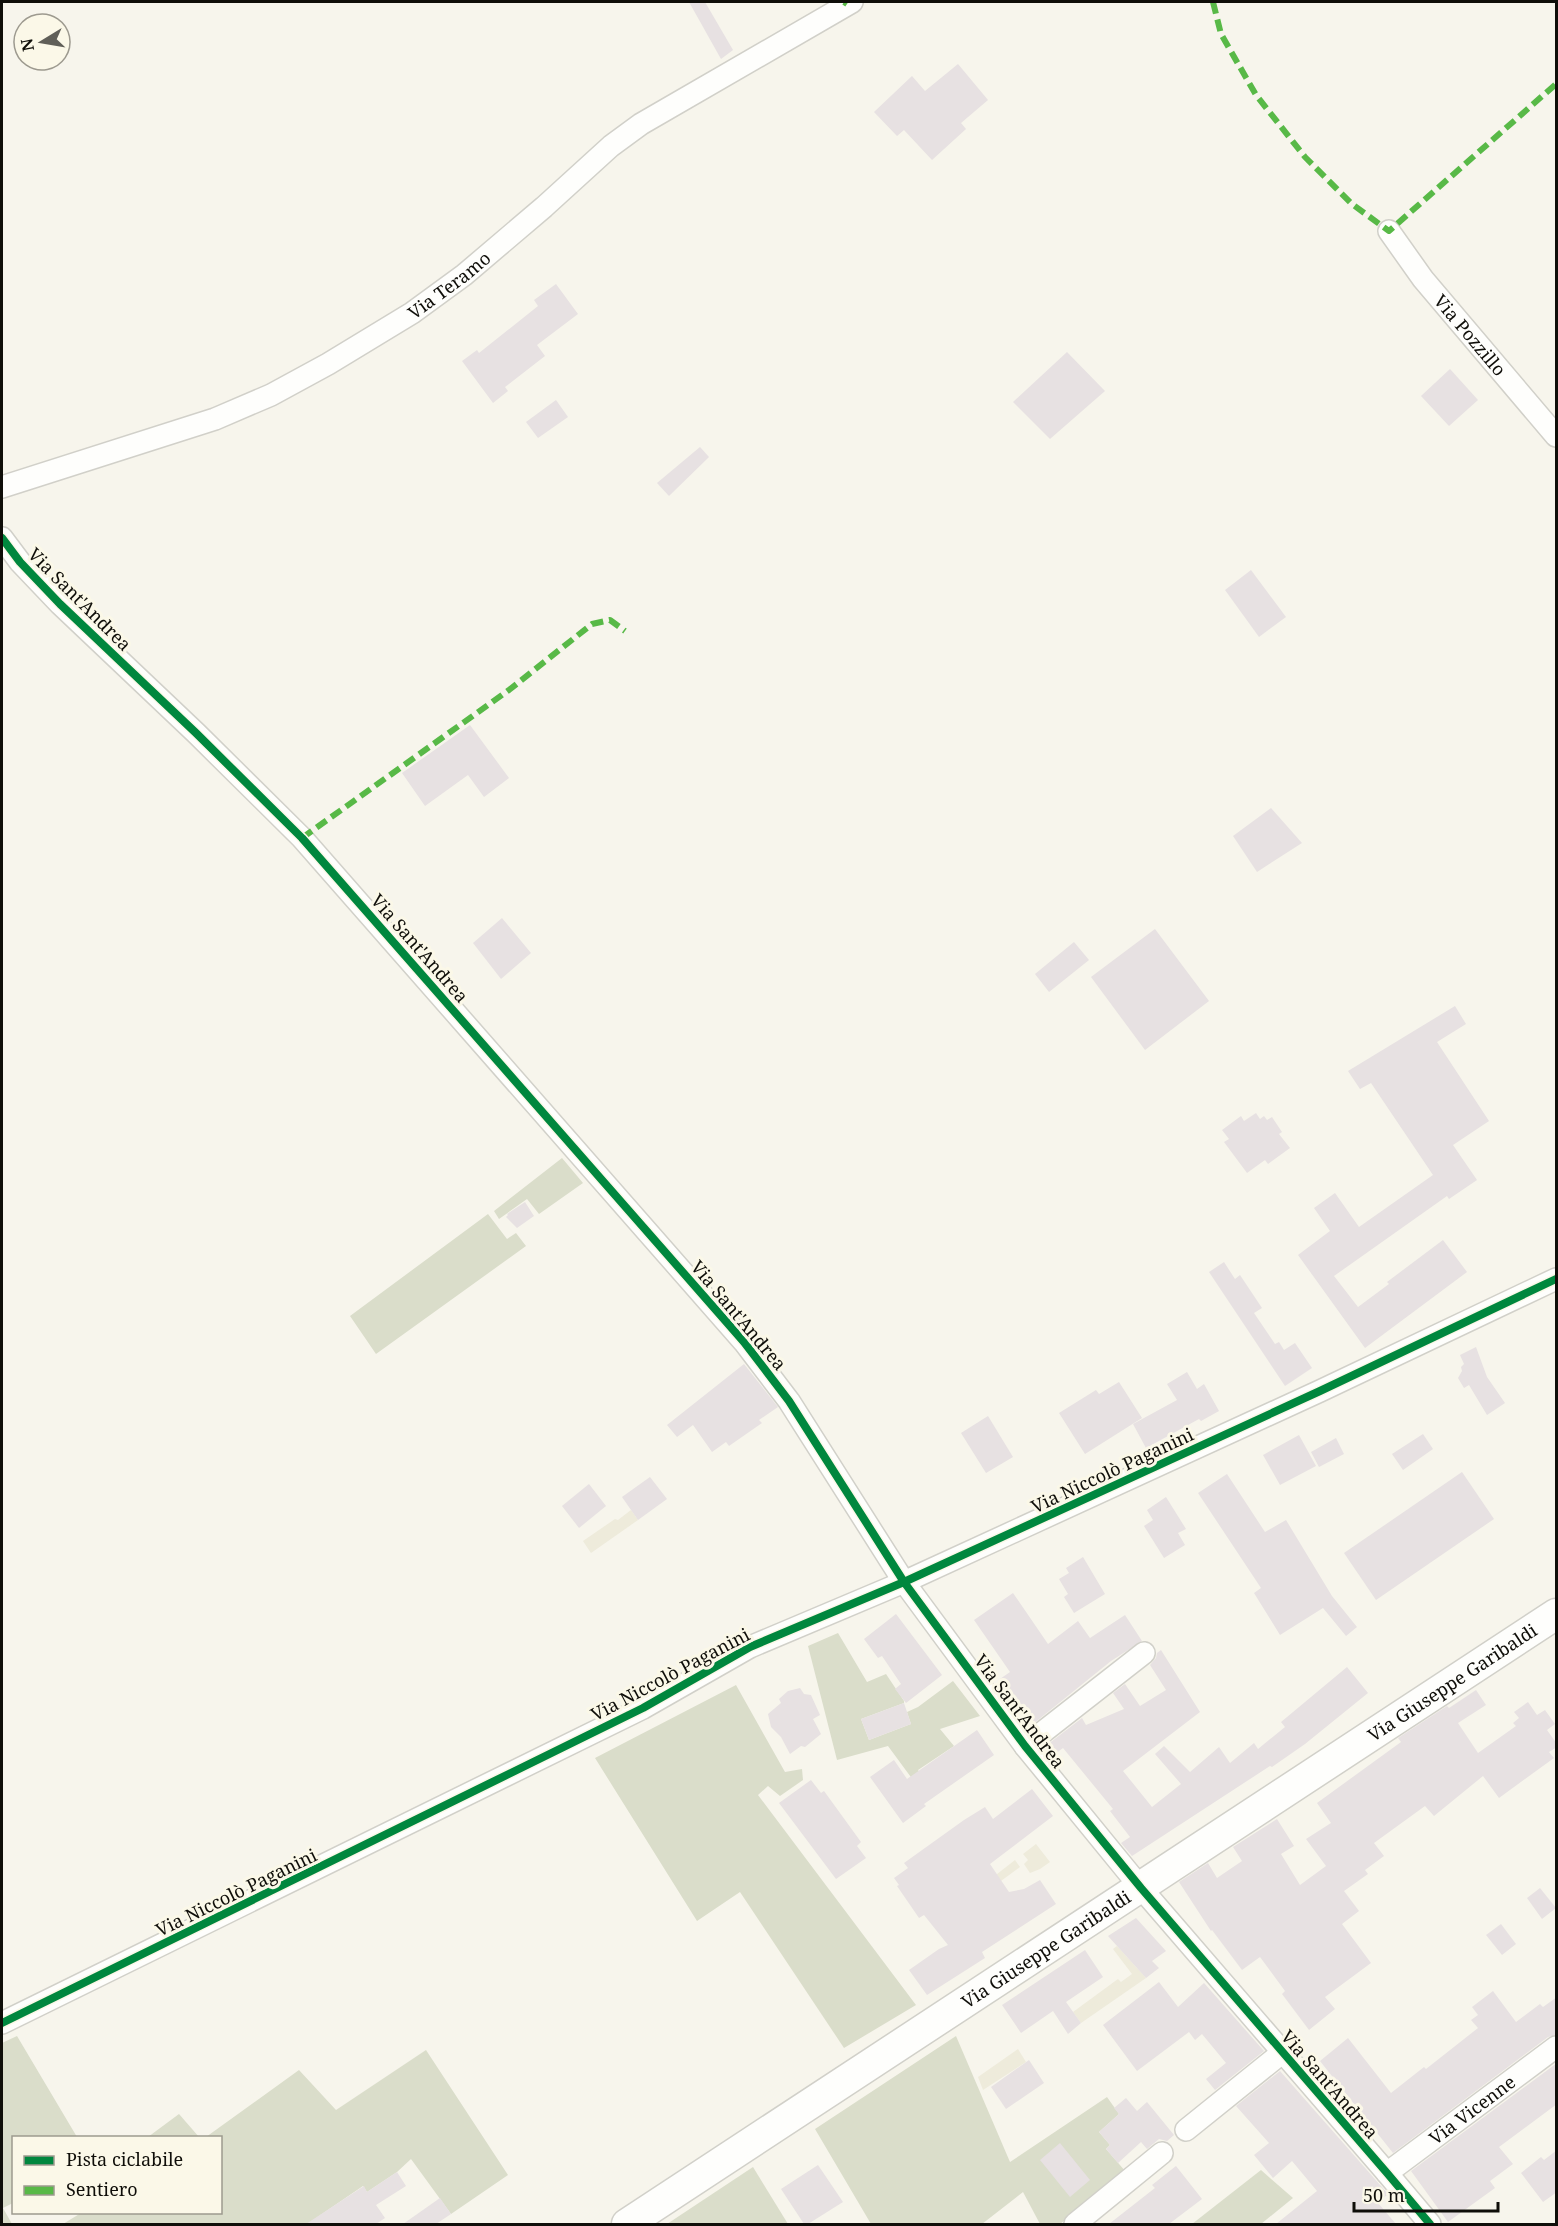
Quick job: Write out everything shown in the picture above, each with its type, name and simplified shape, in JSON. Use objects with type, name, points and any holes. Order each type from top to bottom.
[{"type":"street","name":"Via Teramo","points":[[2,487],[215,419],[271,395],[328,364],[398,322],[464,275],[630,131],[664,109],[852,2]]},
{"type":"street","name":"Via Pozzillo","points":[[1389,231],[1423,279],[1557,436]]},
{"type":"street","name":"Via Sant'Andrea","points":[[2,538],[20,562],[60,604],[196,733],[302,838],[731,1326],[789,1401],[904,1582],[1025,1746],[1141,1888],[1430,2224]]},
{"type":"street","name":"Via Niccolò Paganini","points":[[2,2023],[643,1708],[750,1647],[904,1582],[1320,1391],[1557,1279]]},
{"type":"street","name":"Via Giuseppe Garibaldi","points":[[627,2224],[1557,1614]]},
{"type":"street","points":[[1025,1746],[1144,1653]]},
{"type":"street","name":"Via Vicenne","points":[[1388,2173],[1557,2047]]},
{"type":"street","points":[[1186,2130],[1283,2052]]},
{"type":"street","points":[[1075,2224],[1162,2153]]},
{"type":"shaded area","points":[[631,1510],[638,1520],[591,1553],[583,1541]]},
{"type":"shaded area","points":[[1036,1844],[1050,1862],[1030,1873],[1024,1864],[1028,1860],[1023,1854]]},
{"type":"shaded area","points":[[1015,1860],[1020,1867],[979,1897],[974,1892]]},
{"type":"shaded area","points":[[1117,1946],[1146,1978],[1081,2023],[1073,2012],[1118,1979],[1121,1982],[1132,1974],[1113,1949]]},
{"type":"shaded area","points":[[1018,2049],[1026,2062],[983,2090],[978,2077]]},
{"type":"green space","points":[[562,1158],[583,1183],[539,1214],[527,1199],[499,1219],[494,1211]]},
{"type":"green space","points":[[488,1214],[507,1239],[516,1233],[526,1246],[376,1354],[350,1316]]},
{"type":"green space","points":[[838,1633],[867,1682],[886,1674],[904,1701],[904,1703],[861,1719],[869,1740],[911,1724],[907,1712],[918,1707],[953,1681],[980,1716],[940,1729],[954,1746],[918,1770],[924,1779],[916,1784],[888,1746],[837,1760],[808,1646]]},
{"type":"green space","points":[[736,1685],[785,1772],[802,1769],[803,1780],[780,1796],[768,1786],[758,1795],[916,2005],[844,2048],[740,1892],[697,1921],[595,1758]]},
{"type":"green space","points":[[17,2036],[76,2136],[12,2136],[12,2204],[3,2208],[12,2224],[2,2224],[2,2043]]},
{"type":"green space","points":[[956,2036],[1010,2162],[1107,2097],[1119,2114],[1099,2132],[1110,2145],[1106,2149],[1126,2172],[1060,2224],[1040,2224],[1023,2192],[982,2224],[871,2224],[815,2129]]},
{"type":"green space","points":[[426,2050],[508,2175],[451,2214],[411,2159],[397,2172],[367,2192],[363,2186],[309,2224],[63,2224],[79,2214],[222,2214],[222,2136],[207,2136],[299,2070],[336,2110]]},
{"type":"green space","points":[[179,2114],[198,2136],[149,2136]]},
{"type":"green space","points":[[753,2167],[788,2224],[667,2224]]},
{"type":"green space","points":[[1261,2170],[1293,2198],[1261,2224],[1192,2224]]},
{"type":"building","points":[[689,2],[705,2],[733,50],[721,59]]},
{"type":"building","points":[[958,64],[988,100],[961,123],[966,129],[932,160],[904,130],[897,136],[874,112],[912,76],[925,91]]},
{"type":"building","points":[[556,284],[578,314],[537,345],[545,356],[505,387],[508,391],[493,403],[462,361],[477,350],[479,353],[538,306],[534,300]]},
{"type":"building","points":[[1067,352],[1105,391],[1050,439],[1013,402]]},
{"type":"building","points":[[1450,369],[1478,400],[1449,426],[1421,396]]},
{"type":"building","points":[[556,400],[568,417],[538,438],[526,422]]},
{"type":"building","points":[[700,447],[709,457],[669,496],[657,483]]},
{"type":"building","points":[[1251,570],[1286,617],[1259,637],[1225,590]]},
{"type":"building","points":[[470,725],[509,778],[484,797],[468,775],[425,806],[402,773]]},
{"type":"building","points":[[1271,808],[1302,843],[1257,872],[1233,836]]},
{"type":"building","points":[[502,918],[531,953],[501,979],[473,943]]},
{"type":"building","points":[[1155,929],[1209,1001],[1145,1050],[1091,977]]},
{"type":"building","points":[[1074,942],[1089,960],[1049,992],[1035,974]]},
{"type":"building","points":[[1455,1006],[1466,1024],[1437,1042],[1489,1121],[1453,1145],[1477,1180],[1449,1199],[1447,1196],[1334,1276],[1358,1307],[1443,1240],[1467,1272],[1365,1348],[1298,1255],[1330,1231],[1314,1208],[1335,1193],[1359,1227],[1433,1175],[1371,1083],[1360,1089],[1348,1071]]},
{"type":"building","points":[[1256,1113],[1260,1119],[1264,1116],[1267,1120],[1272,1117],[1282,1132],[1279,1134],[1290,1148],[1268,1164],[1265,1160],[1247,1173],[1224,1142],[1229,1139],[1222,1130],[1241,1116],[1244,1121]]},
{"type":"building","points":[[525,1202],[534,1216],[517,1228],[506,1217]]},
{"type":"building","points":[[1224,1262],[1235,1279],[1240,1275],[1262,1308],[1254,1313],[1275,1344],[1279,1342],[1284,1350],[1295,1343],[1312,1368],[1285,1386],[1209,1272]]},
{"type":"building","points":[[1476,1347],[1487,1377],[1505,1403],[1487,1415],[1469,1385],[1464,1388],[1458,1378],[1464,1364],[1460,1355]]},
{"type":"building","points":[[744,1364],[778,1407],[759,1420],[762,1423],[729,1446],[726,1442],[712,1452],[693,1425],[677,1437],[667,1425]]},
{"type":"building","points":[[1187,1372],[1197,1389],[1204,1384],[1219,1411],[1201,1421],[1199,1419],[1146,1448],[1133,1424],[1177,1400],[1167,1384]]},
{"type":"building","points":[[1119,1382],[1142,1418],[1085,1454],[1059,1413],[1096,1390],[1099,1394]]},
{"type":"building","points":[[988,1416],[1013,1457],[986,1473],[961,1433]]},
{"type":"building","points":[[1423,1434],[1433,1449],[1403,1470],[1392,1454]]},
{"type":"building","points":[[1299,1435],[1316,1466],[1280,1485],[1263,1455]]},
{"type":"building","points":[[1336,1438],[1344,1454],[1319,1467],[1311,1452]]},
{"type":"building","points":[[1462,1472],[1494,1519],[1376,1600],[1344,1553]]},
{"type":"building","points":[[1227,1474],[1265,1532],[1286,1520],[1332,1596],[1357,1627],[1346,1636],[1323,1608],[1280,1635],[1254,1593],[1261,1588],[1198,1493]]},
{"type":"building","points":[[650,1477],[667,1499],[638,1520],[622,1497]]},
{"type":"building","points":[[589,1484],[606,1506],[579,1528],[562,1506]]},
{"type":"building","points":[[1166,1497],[1186,1529],[1178,1533],[1185,1545],[1164,1558],[1144,1526],[1153,1520],[1147,1510]]},
{"type":"building","points":[[1083,1557],[1105,1594],[1074,1613],[1064,1597],[1068,1594],[1059,1579],[1069,1573],[1066,1568]]},
{"type":"building","points":[[1013,1593],[1048,1644],[1078,1621],[1090,1638],[1125,1615],[1142,1641],[1111,1661],[1028,1728],[1024,1722],[1028,1719],[1000,1679],[1010,1672],[974,1620]]},
{"type":"building","points":[[896,1614],[942,1675],[906,1703],[895,1689],[901,1684],[882,1656],[878,1658],[864,1639]]},
{"type":"building","points":[[1161,1650],[1200,1712],[1123,1771],[1152,1807],[1181,1784],[1155,1754],[1164,1746],[1190,1772],[1219,1747],[1230,1763],[1254,1743],[1258,1749],[1285,1727],[1281,1722],[1347,1667],[1368,1693],[1305,1744],[1272,1767],[1270,1766],[1132,1856],[1121,1843],[1130,1837],[1110,1811],[1113,1809],[1063,1748],[1051,1757],[1043,1748],[1082,1718],[1086,1725],[1124,1709],[1113,1693],[1125,1684],[1140,1706],[1166,1690],[1150,1665]]},
{"type":"building","points":[[800,1688],[804,1694],[811,1695],[820,1715],[813,1719],[821,1734],[805,1747],[801,1746],[790,1754],[781,1737],[771,1727],[768,1714],[781,1703],[779,1699],[788,1691]]},
{"type":"building","points":[[1476,1690],[1486,1705],[1458,1723],[1478,1753],[1516,1726],[1513,1723],[1519,1718],[1514,1712],[1528,1702],[1537,1715],[1545,1710],[1555,1724],[1547,1730],[1557,1744],[1557,1747],[1549,1752],[1554,1758],[1499,1798],[1483,1776],[1434,1816],[1425,1806],[1374,1843],[1384,1856],[1365,1870],[1368,1874],[1344,1891],[1359,1911],[1342,1924],[1371,1963],[1325,1997],[1335,2009],[1309,2030],[1282,1994],[1285,1991],[1260,1957],[1242,1970],[1211,1931],[1179,1882],[1208,1863],[1217,1878],[1242,1861],[1233,1847],[1277,1819],[1294,1846],[1281,1854],[1300,1885],[1326,1866],[1306,1839],[1331,1823],[1317,1803],[1401,1742],[1398,1738]]},
{"type":"building","points":[[904,1703],[911,1724],[869,1740],[861,1719]]},
{"type":"building","points":[[977,1730],[994,1755],[924,1804],[926,1806],[903,1823],[870,1777],[894,1760],[907,1779]]},
{"type":"building","points":[[811,1780],[821,1793],[824,1791],[861,1842],[857,1846],[866,1858],[836,1879],[779,1803]]},
{"type":"building","points":[[1032,1789],[1053,1816],[990,1864],[1009,1892],[1024,1889],[1040,1880],[1056,1904],[982,1952],[985,1958],[927,1995],[909,1970],[948,1945],[924,1915],[919,1918],[894,1878],[908,1868],[904,1863],[964,1820],[985,1807],[993,1819]]},
{"type":"building","points":[[1540,1888],[1556,1908],[1542,1919],[1527,1898]]},
{"type":"building","points":[[1136,1918],[1166,1951],[1152,1961],[1159,1968],[1146,1978],[1108,1936]]},
{"type":"building","points":[[1501,1924],[1516,1944],[1502,1955],[1486,1935]]},
{"type":"building","points":[[1085,1950],[1103,1977],[1066,2002],[1081,2023],[1068,2034],[1053,2011],[1021,2033],[1002,2005]]},
{"type":"building","points":[[1159,1982],[1178,2007],[1204,1983],[1264,2051],[1215,2090],[1206,2079],[1226,2063],[1202,2034],[1195,2040],[1189,2032],[1137,2071],[1103,2025]]},
{"type":"building","points":[[1493,1991],[1516,2022],[1540,2004],[1543,2007],[1557,1997],[1557,2035],[1548,2037],[1393,2153],[1320,2061],[1348,2038],[1391,2093],[1478,2028],[1471,2020],[1478,2015],[1472,2007]]},
{"type":"building","points":[[1029,2060],[1044,2083],[1006,2109],[991,2087]]},
{"type":"building","points":[[1557,2063],[1557,2104],[1499,2147],[1513,2164],[1490,2181],[1495,2188],[1448,2222],[1411,2171]]},
{"type":"building","points":[[1280,2071],[1388,2194],[1378,2203],[1396,2224],[1276,2224],[1317,2191],[1292,2161],[1273,2178],[1254,2155],[1269,2143],[1236,2106]]},
{"type":"building","points":[[1126,2098],[1137,2111],[1147,2102],[1174,2135],[1167,2141],[1159,2139],[1147,2149],[1141,2142],[1118,2163],[1106,2149],[1110,2145],[1099,2132],[1119,2114],[1114,2108]]},
{"type":"building","points":[[1060,2143],[1090,2180],[1070,2197],[1040,2160]]},
{"type":"building","points":[[1557,2150],[1557,2192],[1543,2202],[1521,2173],[1541,2157],[1544,2160]]},
{"type":"building","points":[[818,2165],[843,2202],[808,2224],[804,2224],[781,2189]]},
{"type":"building","points":[[1176,2166],[1202,2199],[1169,2224],[1109,2224],[1155,2188],[1152,2185]]},
{"type":"building","points":[[397,2172],[406,2186],[376,2205],[385,2218],[376,2224],[306,2224],[364,2186],[367,2192]]},
{"type":"building","points":[[440,2198],[451,2214],[436,2224],[403,2224]]},
{"type":"marked path","points":[[1213,2],[1221,34],[1256,95],[1305,157],[1352,204],[1389,231],[1556,84]]},
{"type":"marked path","points":[[302,838],[509,690],[592,624],[610,620],[625,631]]},
{"type":"cycle path","points":[[2,538],[20,562],[60,604],[196,733],[302,838],[744,1342],[789,1401],[904,1582],[1025,1746],[1141,1888],[1430,2224]]},
{"type":"cycle path","points":[[2,2023],[643,1708],[750,1647],[904,1582],[1320,1391],[1556,1279]]}]
